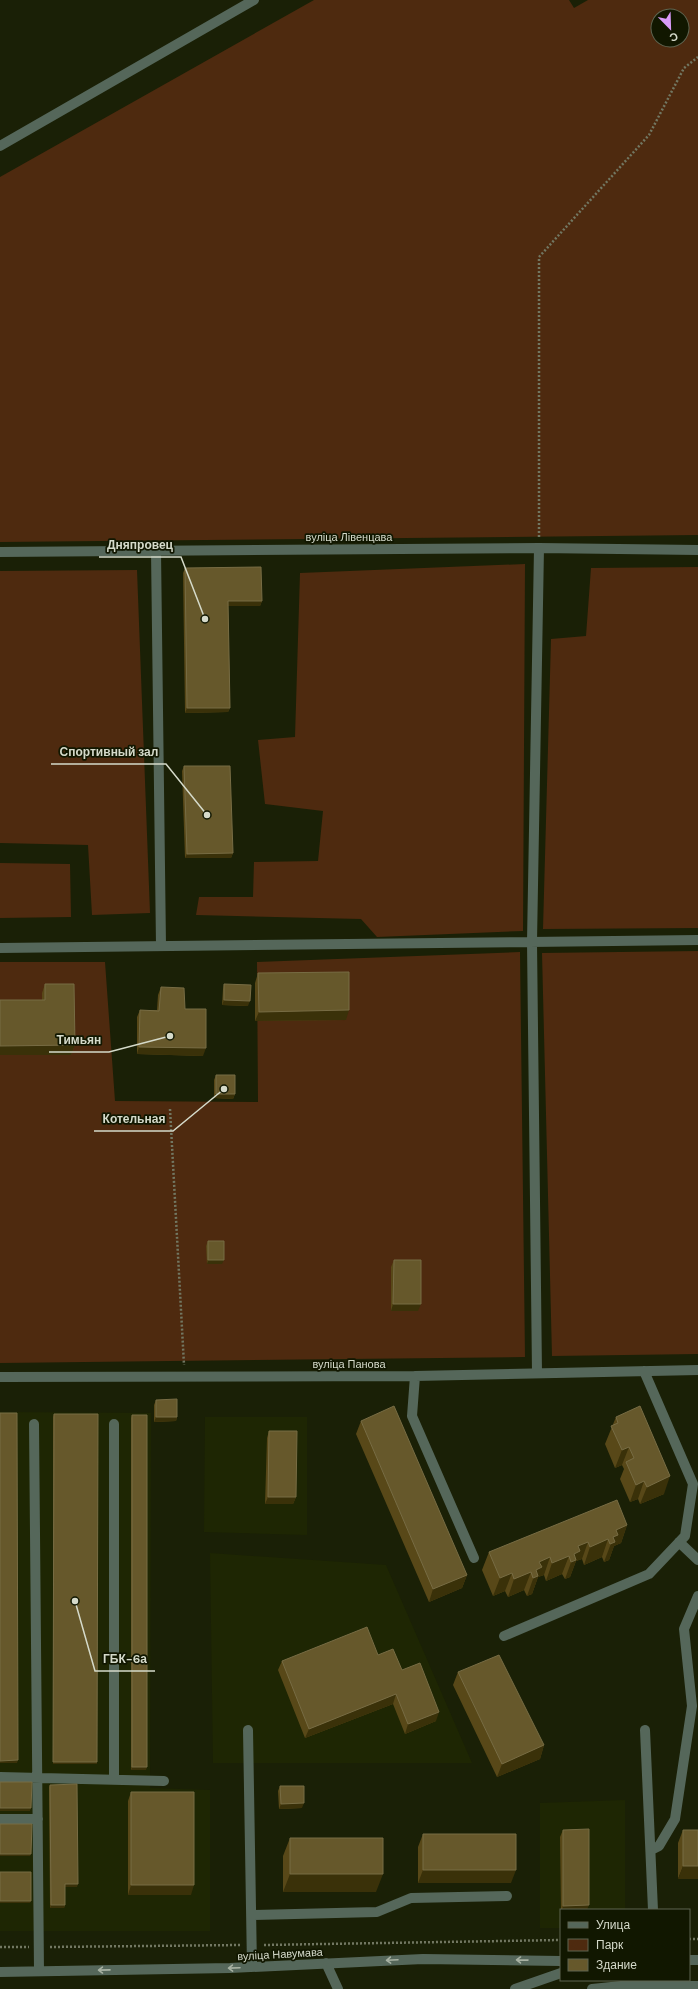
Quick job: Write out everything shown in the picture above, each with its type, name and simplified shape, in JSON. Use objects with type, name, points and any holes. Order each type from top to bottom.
[{"type":"street","points":[[0,146],[254,0]]},
{"type":"street","points":[[537,1373],[532,942],[539,548]]},
{"type":"street","name":"вуліца Лівенцава","points":[[0,552],[539,548],[698,550]]},
{"type":"street","points":[[156,551],[161,946]]},
{"type":"street","points":[[0,948],[698,940]]},
{"type":"street","name":"вуліца Панова","points":[[0,1377],[415,1376],[698,1370]]},
{"type":"street","points":[[504,1636],[649,1574],[685,1536],[693,1484],[644,1371]]},
{"type":"street","points":[[415,1376],[412,1416],[474,1558]]},
{"type":"street","points":[[34,1424],[39,1971]]},
{"type":"street","points":[[114,1424],[114,1779]]},
{"type":"street","points":[[679,1542],[698,1560]]},
{"type":"street","points":[[651,1850],[659,1846],[675,1819],[692,1706],[684,1628],[698,1596]]},
{"type":"street","points":[[248,1730],[252,1967]]},
{"type":"street","points":[[645,1730],[653,1909]]},
{"type":"street","points":[[0,1777],[164,1781]]},
{"type":"street","points":[[0,1819],[38,1819]]},
{"type":"street","points":[[252,1915],[377,1912],[412,1898],[507,1896]]},
{"type":"street","name":"вуліца Навумава","points":[[0,1972],[252,1967],[423,1959],[560,1961]]},
{"type":"street","points":[[326,1963],[338,1989]]},
{"type":"street","points":[[515,1989],[560,1973]]},
{"type":"street","points":[[592,1989],[622,1986],[698,1986]]},
{"type":"path","points":[[539,548],[539,257],[649,135],[684,68],[698,57]]},
{"type":"path","points":[[170,1108],[184,1376]]},
{"type":"path","points":[[0,1947],[560,1940]]},
{"type":"shaded area","points":[[0,1412],[151,1413],[150,1788],[210,1790],[210,1931],[0,1931]]},
{"type":"shaded area","points":[[205,1417],[307,1417],[307,1535],[204,1532]]},
{"type":"shaded area","points":[[210,1553],[386,1565],[472,1763],[213,1763]]},
{"type":"shaded area","points":[[625,1800],[625,1909],[560,1909],[560,1928],[540,1928],[540,1803]]},
{"type":"green space","points":[[314,0],[569,0],[574,8],[588,0],[698,0],[698,535],[0,542],[0,177]]},
{"type":"green space","points":[[525,564],[523,931],[377,937],[361,919],[196,915],[199,897],[253,897],[254,862],[318,861],[323,811],[265,804],[258,740],[295,737],[300,573]]},
{"type":"green space","points":[[698,567],[698,928],[543,929],[551,639],[586,636],[591,568]]},
{"type":"green space","points":[[137,570],[150,913],[92,915],[88,845],[0,843],[0,571]]},
{"type":"green space","points":[[0,863],[70,864],[71,917],[0,918]]},
{"type":"green space","points":[[698,951],[698,1354],[552,1356],[542,953]]},
{"type":"green space","points":[[520,952],[525,1357],[0,1363],[0,962],[105,962],[115,1101],[258,1102],[257,962]]},
{"type":"building","points":[[261,567],[262,601],[228,601],[230,708],[187,708],[185,568]]},
{"type":"building","points":[[184,766],[230,766],[233,853],[187,854]]},
{"type":"building","points":[[349,972],[349,1010],[259,1012],[258,973]]},
{"type":"building","points":[[45,984],[74,984],[75,1045],[0,1046],[0,1000],[45,1000]]},
{"type":"building","points":[[224,984],[251,985],[250,1001],[224,1000]]},
{"type":"building","points":[[161,987],[184,988],[185,1009],[206,1009],[206,1048],[139,1047],[140,1010],[159,1011]]},
{"type":"building","points":[[216,1075],[235,1075],[235,1094],[216,1094]]},
{"type":"building","points":[[208,1241],[224,1241],[224,1260],[208,1260]]},
{"type":"building","points":[[394,1260],[421,1260],[421,1304],[393,1304]]},
{"type":"building","points":[[177,1399],[177,1417],[156,1417],[156,1400]]},
{"type":"building","points":[[394,1406],[467,1575],[433,1589],[361,1421]]},
{"type":"building","points":[[640,1406],[670,1476],[647,1487],[644,1481],[636,1485],[626,1462],[634,1458],[629,1447],[622,1450],[611,1426],[618,1423],[616,1417]]},
{"type":"building","points":[[0,1413],[17,1413],[18,1760],[0,1761]]},
{"type":"building","points":[[54,1414],[98,1414],[97,1762],[53,1762]]},
{"type":"building","points":[[132,1415],[147,1415],[147,1767],[132,1767]]},
{"type":"building","points":[[269,1431],[297,1431],[296,1497],[268,1497]]},
{"type":"building","points":[[617,1500],[627,1525],[616,1530],[618,1535],[613,1537],[615,1542],[610,1544],[608,1539],[590,1547],[588,1542],[578,1546],[580,1551],[574,1554],[576,1560],[571,1562],[569,1556],[552,1563],[550,1557],[539,1562],[542,1567],[536,1570],[538,1576],[533,1578],[531,1572],[514,1579],[512,1573],[500,1578],[489,1552]]},
{"type":"building","points":[[367,1627],[378,1655],[393,1649],[402,1670],[420,1663],[439,1712],[408,1724],[396,1694],[309,1729],[282,1661]]},
{"type":"building","points":[[499,1655],[544,1745],[502,1764],[458,1672]]},
{"type":"building","points":[[0,1782],[32,1782],[31,1808],[0,1808]]},
{"type":"building","points":[[77,1784],[78,1884],[65,1884],[65,1905],[51,1905],[50,1785]]},
{"type":"building","points":[[280,1786],[304,1786],[304,1803],[281,1804]]},
{"type":"building","points":[[131,1792],[194,1792],[194,1885],[131,1885]]},
{"type":"building","points":[[0,1824],[32,1824],[31,1854],[0,1854]]},
{"type":"building","points":[[589,1829],[589,1905],[563,1906],[563,1830]]},
{"type":"building","points":[[683,1830],[698,1830],[698,1866],[683,1866]]},
{"type":"building","points":[[423,1834],[516,1834],[516,1870],[423,1870]]},
{"type":"building","points":[[290,1838],[383,1838],[383,1874],[290,1874]]},
{"type":"building","points":[[0,1872],[31,1872],[31,1901],[0,1901]]},
{"type":"place","name":"Дняпровец","points":[[205,619]]},
{"type":"place","name":"Спортивный зал","points":[[207,815]]},
{"type":"place","name":"Тимьян","points":[[170,1036]]},
{"type":"place","name":"Котельная","points":[[224,1089]]},
{"type":"place","name":"ГБК-6а","points":[[75,1601]]}]
